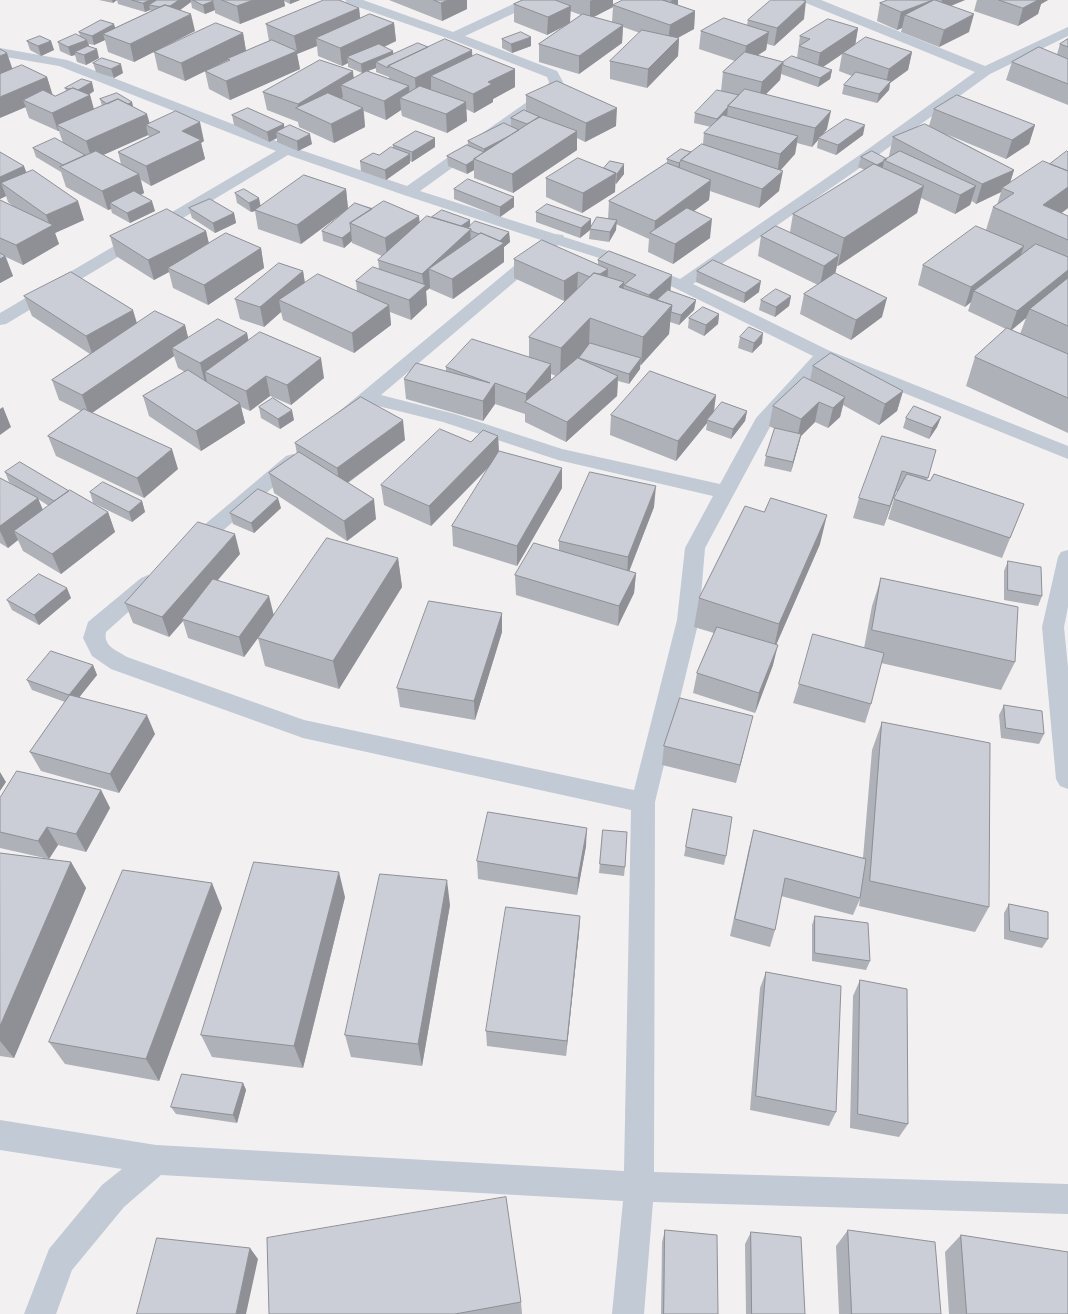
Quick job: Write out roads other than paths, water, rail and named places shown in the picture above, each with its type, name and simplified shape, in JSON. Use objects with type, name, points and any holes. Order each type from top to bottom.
[{"type":"street","points":[[351,0],[454,36],[552,74],[556,82],[553,90],[409,192]]},
{"type":"street","points":[[454,36],[532,0]]},
{"type":"street","points":[[810,0],[985,72]]},
{"type":"street","points":[[681,285],[869,155],[985,72],[1068,31]]},
{"type":"street","points":[[0,52],[62,63],[287,150],[409,192],[618,259],[681,285],[824,355],[1068,453]]},
{"type":"street","points":[[0,320],[287,150]]},
{"type":"street","points":[[331,427],[556,238]]},
{"type":"street","points":[[628,1314],[639,1187],[643,802],[688,620],[695,548],[763,422],[824,355]]},
{"type":"street","points":[[367,397],[449,418],[558,454],[725,492]]},
{"type":"street","points":[[181,556],[307,448]]},
{"type":"street","points":[[1068,558],[1053,627],[1068,779]]},
{"type":"street","points":[[163,571],[96,628],[94,638],[100,650],[119,662],[303,729],[643,802]]},
{"type":"street","points":[[0,1135],[156,1160],[639,1187],[1068,1199]]},
{"type":"street","points":[[40,1314],[60,1260],[113,1196],[156,1160]]}]
